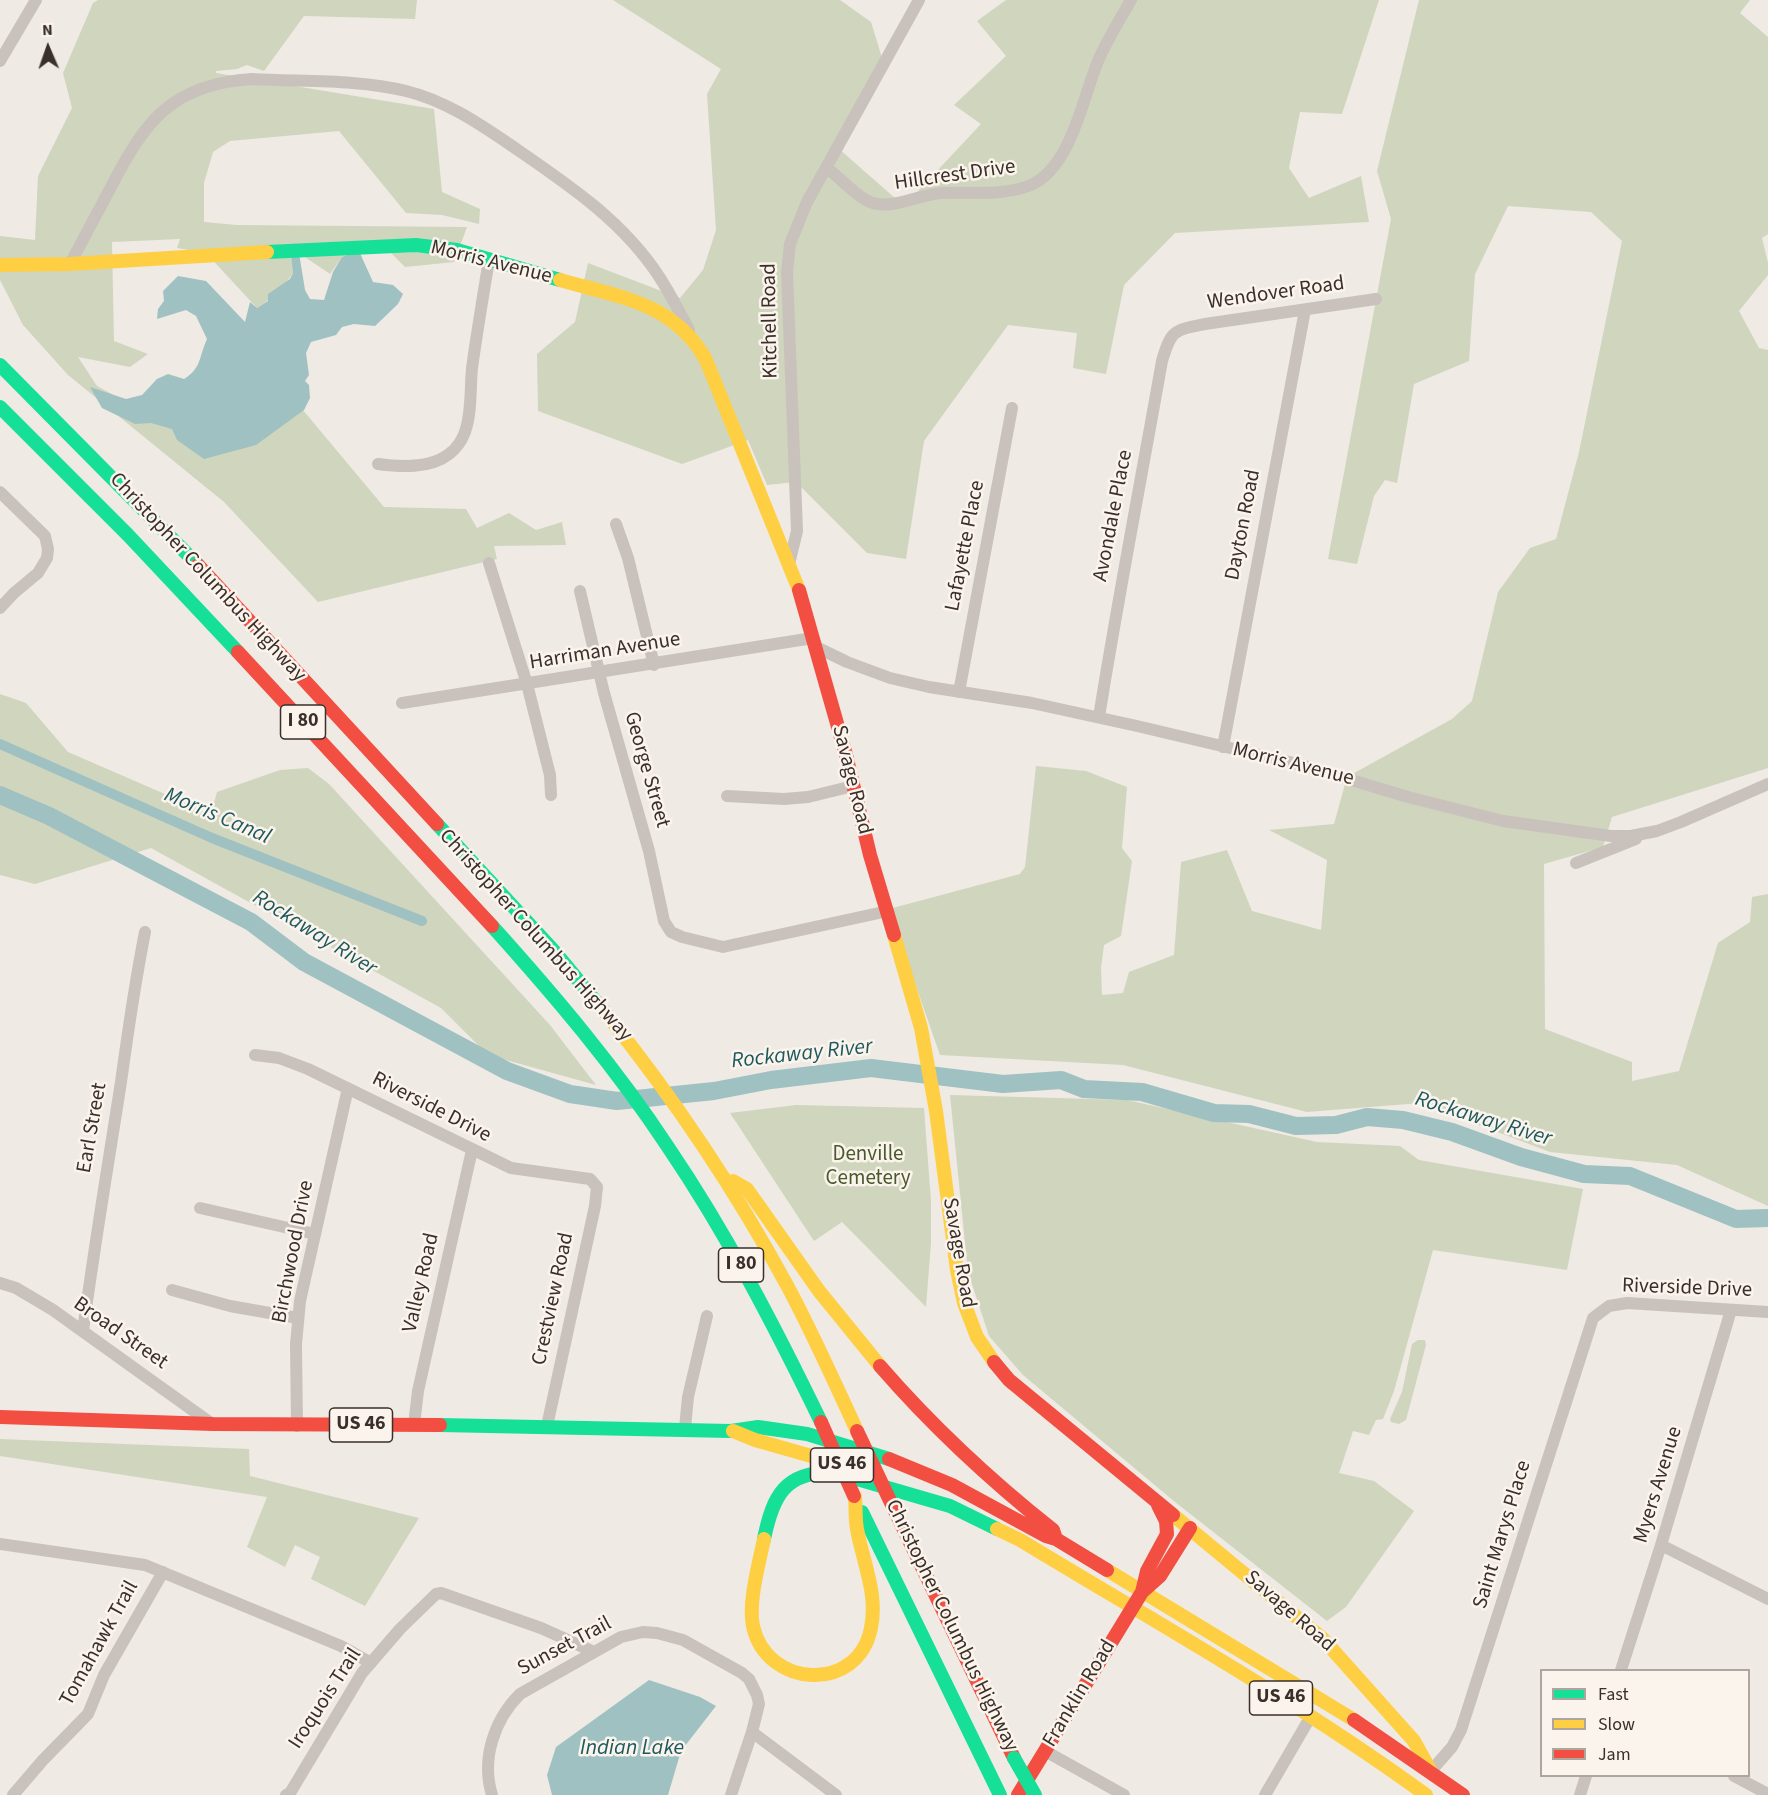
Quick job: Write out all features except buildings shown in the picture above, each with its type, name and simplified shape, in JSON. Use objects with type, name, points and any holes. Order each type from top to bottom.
[{"type":"main road","name":"Morris Avenue","points":[[0,265],[70,264],[385,245],[439,248],[489,260],[648,306],[675,321],[695,340],[706,360],[799,591]]},
{"type":"main road","name":"Christopher Columbus Highway","points":[[0,365],[181,546],[554,951],[644,1061],[722,1175],[806,1320],[1014,1758],[1035,1795]]},
{"type":"main road","name":"Christopher Columbus Highway","points":[[0,407],[63,468],[225,638],[497,933],[595,1047],[647,1117],[727,1240],[762,1302],[997,1790]]},
{"type":"main road","name":"Savage Road","points":[[799,591],[870,855],[921,1028],[936,1111],[957,1270],[964,1303],[977,1336],[986,1352],[1009,1380],[1326,1642],[1414,1741],[1431,1771]]},
{"type":"main road","points":[[722,1175],[747,1189],[824,1297],[866,1350],[924,1415],[988,1477],[1053,1530],[1056,1539]]},
{"type":"main road","name":"US 46","points":[[0,1417],[297,1426],[547,1426],[731,1431],[758,1427],[796,1432],[894,1461],[952,1485],[1046,1536],[1056,1539],[1360,1724],[1463,1795]]},
{"type":"main road","name":"US 46","points":[[731,1431],[904,1484],[1020,1540],[1311,1716],[1426,1795]]},
{"type":"main road","points":[[854,1496],[857,1531],[871,1582],[873,1604],[870,1633],[861,1652],[837,1671],[820,1675],[794,1673],[779,1666],[765,1652],[758,1640],[753,1618],[767,1524],[775,1502],[789,1484],[805,1474],[833,1472],[950,1506]]},
{"type":"main road","points":[[1158,1504],[1166,1521],[1167,1534],[1190,1528]]},
{"type":"main road","name":"Franklin Road","points":[[1018,1795],[1142,1592],[1160,1576],[1190,1528]]},
{"type":"main road","name":"Franklin Road","points":[[1142,1592],[1147,1571],[1167,1534]]},
{"type":"street","points":[[0,61],[36,0]]},
{"type":"street","name":"Kitchell Road","points":[[789,565],[797,531],[788,260],[795,229],[807,202],[919,0]]},
{"type":"street","name":"Hillcrest Drive","points":[[827,168],[865,200],[882,205],[938,193],[1007,191],[1033,184],[1053,166],[1066,144],[1079,119],[1098,61],[1131,0]]},
{"type":"street","points":[[70,264],[131,147],[154,119],[182,98],[216,84],[252,79],[386,86],[426,96],[470,118],[586,198],[623,233],[653,269],[695,340]]},
{"type":"street","points":[[378,464],[424,465],[448,455],[461,440],[468,419],[477,331],[489,260]]},
{"type":"street","name":"Wendover Road","points":[[1182,328],[1376,299]]},
{"type":"street","name":"Dayton Road","points":[[1223,747],[1305,310]]},
{"type":"street","name":"Avondale Place","points":[[1098,717],[1162,362],[1167,343],[1173,334],[1182,328]]},
{"type":"street","name":"Lafayette Place","points":[[959,692],[1012,408]]},
{"type":"street","points":[[0,492],[45,536],[48,549],[47,558],[38,573],[0,608]]},
{"type":"street","points":[[616,524],[628,558],[654,664]]},
{"type":"street","points":[[489,563],[527,684],[550,775],[551,795]]},
{"type":"street","name":"George Street","points":[[580,591],[649,851],[664,921],[671,932],[723,947],[742,945],[888,911]]},
{"type":"street","name":"Morris Avenue","points":[[814,643],[847,662],[890,678],[1098,717],[1320,770],[1408,797],[1503,821],[1611,837],[1657,831],[1768,784]]},
{"type":"street","name":"Harriman Avenue","points":[[402,704],[654,664],[814,643]]},
{"type":"street","points":[[727,796],[784,799],[853,786]]},
{"type":"street","points":[[1576,863],[1657,831]]},
{"type":"street","name":"Earl Street","points":[[83,1331],[134,987],[145,932]]},
{"type":"street","name":"Riverside Drive","points":[[255,1054],[279,1058],[308,1069],[510,1168],[586,1177],[594,1181]]},
{"type":"street","name":"Birchwood Drive","points":[[297,1426],[296,1344],[300,1301],[348,1088]]},
{"type":"street","name":"Valley Road","points":[[414,1425],[418,1391],[472,1150]]},
{"type":"street","name":"Crestview Road","points":[[547,1426],[595,1206],[597,1187],[594,1181]]},
{"type":"street","points":[[200,1208],[315,1234]]},
{"type":"street","name":"Broad Street","points":[[0,1283],[16,1288],[52,1310],[213,1424]]},
{"type":"street","points":[[172,1290],[230,1306],[298,1318]]},
{"type":"street","name":"Riverside Drive","points":[[1605,1308],[1627,1303],[1768,1312]]},
{"type":"street","name":"Saint Marys Place","points":[[1431,1771],[1452,1747],[1461,1730],[1591,1322],[1596,1314],[1605,1308]]},
{"type":"street","name":"Myers Avenue","points":[[1622,1669],[1731,1310]]},
{"type":"street","points":[[685,1428],[688,1397],[707,1316]]},
{"type":"street","points":[[0,1544],[145,1565],[163,1572]]},
{"type":"street","points":[[1661,1545],[1768,1599]]},
{"type":"street","name":"Tomahawk Trail","points":[[13,1795],[88,1714],[104,1675],[163,1572],[341,1646],[371,1663]]},
{"type":"street","name":"Iroquois Trail","points":[[286,1795],[290,1793],[362,1673],[436,1594],[441,1593],[542,1628],[594,1652]]},
{"type":"street","name":"Sunset Trail","points":[[492,1795],[489,1775],[492,1739],[502,1714],[520,1694],[621,1637],[643,1632],[683,1640],[728,1663],[749,1679],[754,1686],[759,1704],[731,1795]]},
{"type":"street","points":[[1265,1795],[1311,1716]]},
{"type":"street","points":[[752,1732],[836,1795]]},
{"type":"street","points":[[1045,1751],[1124,1795]]},
{"type":"street","points":[[1580,1795],[1586,1777]]},
{"type":"street","points":[[1736,1777],[1768,1794]]},
{"type":"green space","points":[[98,0],[417,0],[415,19],[304,16],[264,71],[247,65],[237,69],[216,71],[216,73],[434,109],[442,192],[480,209],[479,224],[442,215],[406,213],[339,131],[230,141],[213,152],[204,183],[204,222],[237,225],[467,227],[454,262],[405,267],[382,244],[342,257],[330,274],[299,253],[291,256],[293,273],[277,292],[257,308],[206,253],[177,248],[180,239],[112,242],[114,341],[148,354],[130,367],[78,357],[97,386],[132,405],[292,397],[384,507],[466,509],[477,528],[509,513],[536,530],[562,522],[566,545],[494,546],[497,559],[318,602],[224,502],[68,375],[23,325],[0,280],[0,236],[35,240],[38,176],[72,108],[63,73],[93,3]]},
{"type":"green space","points":[[613,0],[840,0],[871,22],[883,61],[838,148],[904,206],[981,124],[954,105],[1006,56],[977,21],[1006,0],[1379,0],[1342,114],[1300,112],[1289,168],[1309,198],[1361,176],[1369,222],[1175,233],[1124,285],[1106,374],[1073,368],[1077,333],[1008,325],[924,441],[906,559],[867,553],[796,482],[767,485],[748,440],[682,464],[538,411],[537,354],[575,322],[588,263],[680,298],[703,270],[716,230],[707,94],[721,69]]},
{"type":"green space","points":[[1419,0],[1750,0],[1740,13],[1768,37],[1768,234],[1762,238],[1768,263],[1768,275],[1739,311],[1759,348],[1768,350],[1768,768],[1612,817],[1603,847],[1544,864],[1545,1029],[1632,1062],[1632,1081],[1679,1071],[1718,943],[1750,922],[1752,897],[1768,894],[1768,1206],[1677,1165],[1550,1152],[1421,1103],[1307,1112],[1123,1065],[940,1055],[889,909],[1020,874],[1025,867],[1036,766],[1086,771],[1127,787],[1122,848],[1132,861],[1121,936],[1104,945],[1101,968],[1102,995],[1123,993],[1129,972],[1174,955],[1181,862],[1227,850],[1252,911],[1321,930],[1327,860],[1269,830],[1334,824],[1347,777],[1452,719],[1472,701],[1498,592],[1530,548],[1556,539],[1579,452],[1622,241],[1591,212],[1508,206],[1475,274],[1469,361],[1414,384],[1397,483],[1385,480],[1374,496],[1357,564],[1328,559],[1391,219],[1377,171]]},
{"type":"green space","points":[[0,694],[26,703],[68,752],[211,814],[217,792],[280,770],[308,768],[329,784],[550,1025],[596,1085],[488,1055],[441,1008],[151,848],[35,884],[0,875]]},
{"type":"green space","points":[[950,1095],[1127,1100],[1317,1142],[1400,1146],[1419,1160],[1583,1189],[1567,1270],[1433,1250],[1394,1391],[1383,1419],[1376,1420],[1369,1435],[1353,1431],[1339,1473],[1374,1481],[1414,1511],[1346,1607],[1327,1621],[1175,1502],[1023,1375],[989,1336],[968,1272]]},
{"type":"green space","name":"Denville Cemetery","points":[[796,1105],[924,1108],[931,1201],[931,1243],[926,1307],[842,1222],[814,1241],[730,1113]]},
{"type":"green space","points":[[1418,1340],[1425,1340],[1426,1345],[1406,1420],[1399,1424],[1391,1422],[1390,1419],[1402,1392],[1412,1344]]},
{"type":"green space","points":[[0,1439],[249,1449],[250,1476],[419,1518],[365,1606],[311,1579],[320,1557],[295,1545],[285,1567],[247,1547],[267,1497],[0,1456]]},
{"type":"water","points":[[359,251],[373,282],[393,285],[403,294],[398,304],[375,326],[354,324],[342,327],[336,335],[311,342],[306,353],[309,375],[305,381],[309,385],[310,398],[304,410],[256,445],[204,459],[177,440],[172,429],[151,423],[135,424],[102,408],[90,387],[126,399],[142,395],[157,379],[168,374],[184,379],[194,370],[207,339],[196,316],[186,310],[157,319],[158,309],[164,301],[163,291],[178,276],[206,281],[245,322],[250,302],[257,308],[268,301],[268,294],[290,279],[293,273],[291,256],[299,253],[305,290],[310,299],[324,300],[333,272],[342,257]]},
{"type":"water","name":"Indian Lake","points":[[649,1680],[700,1697],[716,1706],[681,1751],[668,1795],[552,1795],[547,1775],[556,1747]]},
{"type":"waterway","name":"Morris Canal","points":[[0,744],[212,838],[422,921]]},
{"type":"waterway","name":"Rockaway River","points":[[0,795],[49,816],[251,922],[304,962],[507,1071],[570,1094],[617,1101],[714,1091],[771,1080],[871,1068],[1003,1084],[1061,1080],[1084,1089],[1142,1092],[1214,1113],[1249,1114],[1296,1126],[1336,1125],[1367,1117],[1403,1120],[1452,1132],[1521,1157],[1584,1174],[1630,1176],[1736,1219],[1768,1218]]},
{"type":"traffic: fast","points":[[267,252],[416,245],[457,250],[560,280]]},
{"type":"traffic: fast","points":[[0,365],[198,565]]},
{"type":"traffic: fast","points":[[0,407],[128,535],[238,652]]},
{"type":"traffic: fast","points":[[437,824],[554,951],[607,1015]]},
{"type":"traffic: fast","points":[[492,926],[584,1033],[648,1118],[690,1180],[749,1282],[821,1422]]},
{"type":"traffic: fast","points":[[440,1425],[731,1431],[758,1427],[807,1434],[889,1459]]},
{"type":"traffic: fast","points":[[764,1539],[772,1510],[784,1489],[803,1476],[833,1472],[950,1506],[997,1529]]},
{"type":"traffic: fast","points":[[862,1512],[1000,1795]]},
{"type":"traffic: fast","points":[[1014,1758],[1035,1795]]},
{"type":"traffic: slow","points":[[0,265],[70,264],[267,252]]},
{"type":"traffic: slow","points":[[560,280],[623,297],[643,305],[678,325],[693,341],[706,360],[799,590]]},
{"type":"traffic: slow","points":[[894,935],[921,1028],[936,1111],[957,1270],[964,1303],[977,1337],[994,1362]]},
{"type":"traffic: slow","points":[[607,1015],[657,1080],[726,1181],[797,1305],[857,1431]]},
{"type":"traffic: slow","points":[[733,1181],[747,1189],[819,1291],[880,1366]]},
{"type":"traffic: slow","points":[[733,1431],[755,1440],[850,1467]]},
{"type":"traffic: slow","points":[[764,1539],[752,1606],[753,1626],[761,1647],[775,1662],[793,1671],[812,1675],[831,1673],[849,1664],[863,1649],[873,1615],[869,1578],[857,1529],[855,1497]]},
{"type":"traffic: slow","points":[[1173,1515],[1323,1639],[1414,1741],[1430,1770]]},
{"type":"traffic: slow","points":[[997,1529],[1020,1540],[1277,1695],[1426,1795]]},
{"type":"traffic: slow","points":[[1107,1570],[1354,1720]]},
{"type":"traffic: jam","points":[[198,565],[437,824]]},
{"type":"traffic: jam","points":[[799,590],[846,755],[870,855],[894,935]]},
{"type":"traffic: jam","points":[[238,652],[492,926]]},
{"type":"traffic: jam","points":[[994,1362],[1009,1380],[1173,1515]]},
{"type":"traffic: jam","points":[[880,1366],[962,1452],[1053,1530],[1056,1539],[1107,1570]]},
{"type":"traffic: jam","points":[[0,1417],[213,1424],[440,1425]]},
{"type":"traffic: jam","points":[[821,1422],[854,1496]]},
{"type":"traffic: jam","points":[[857,1431],[893,1507]]},
{"type":"traffic: jam","points":[[889,1459],[952,1485],[1046,1536],[1056,1539]]},
{"type":"traffic: jam","points":[[1142,1592],[1147,1571],[1167,1534],[1166,1521],[1158,1505]]},
{"type":"traffic: jam","points":[[893,1507],[1014,1758]]},
{"type":"traffic: jam","points":[[1018,1795],[1142,1592],[1160,1576],[1190,1528]]},
{"type":"traffic: jam","points":[[1354,1720],[1463,1795]]}]
